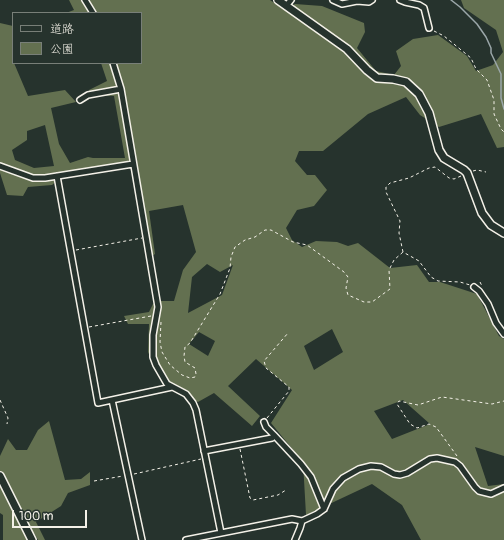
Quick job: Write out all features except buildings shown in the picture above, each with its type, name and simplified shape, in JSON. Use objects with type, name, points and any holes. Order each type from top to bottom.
[{"type":"street","points":[[85,0],[92,12]]},
{"type":"street","points":[[278,0],[289,3],[347,49],[377,78],[406,82],[419,94],[429,113],[439,150],[444,158],[467,173],[482,213],[491,225],[504,233]]},
{"type":"street","points":[[333,0],[342,4],[357,1],[369,2],[372,0]]},
{"type":"street","points":[[400,0],[419,5],[424,8],[429,28]]},
{"type":"street","points":[[113,64],[121,88],[158,313],[153,335],[153,357],[162,377],[172,387],[186,394],[196,410],[221,533]]},
{"type":"street","points":[[80,100],[88,96],[121,88]]},
{"type":"street","points":[[0,166],[33,178],[45,178],[134,164]]},
{"type":"street","points":[[57,176],[98,403],[172,387]]},
{"type":"street","points":[[474,287],[479,290],[488,304],[496,324],[504,334]]},
{"type":"street","points":[[112,400],[142,540]]},
{"type":"street","points":[[264,422],[266,427],[301,464],[311,477],[324,509]]},
{"type":"street","points":[[204,451],[268,440],[274,435]]},
{"type":"street","points":[[186,540],[209,538],[221,533],[292,519],[302,521],[324,509],[333,488],[343,478],[359,469],[371,466],[381,467],[394,474],[400,475],[407,473],[430,459],[437,458],[455,462],[460,466],[479,491],[491,494],[504,488]]},
{"type":"street","points":[[0,476],[32,540]]},
{"type":"street","points":[[294,540],[302,521]]},
{"type":"path","points":[[429,28],[444,36],[471,58],[476,69],[487,80],[494,100],[494,114],[504,132]]},
{"type":"path","points":[[474,287],[460,282],[438,281],[431,278],[419,261],[403,252],[399,233],[400,220],[386,192],[386,187],[390,183],[409,178],[429,168],[436,167],[449,178],[454,179],[477,170],[486,172]]},
{"type":"path","points":[[161,321],[160,342],[162,352],[170,365],[182,375],[190,378],[195,377],[195,368],[185,362],[185,347],[190,343],[220,294],[230,268],[231,257],[235,247],[245,240],[255,237],[264,230],[271,230],[293,242],[307,244],[344,272],[348,277],[346,288],[348,295],[364,302],[372,302],[390,289],[389,270],[394,260],[403,252]]},
{"type":"path","points":[[71,251],[146,237]]},
{"type":"path","points":[[85,328],[158,313]]},
{"type":"path","points":[[264,422],[289,391],[289,387],[266,368],[264,361],[288,333]]},
{"type":"path","points":[[460,466],[456,455],[436,427],[429,424],[417,428],[410,424],[397,404],[399,401],[418,405],[442,397],[492,404],[504,401]]},
{"type":"path","points":[[0,400],[8,418],[7,424]]},
{"type":"path","points":[[239,445],[250,498],[254,500],[278,495],[286,490]]},
{"type":"path","points":[[94,481],[128,476],[206,458]]},
{"type":"green space","points":[[69,0],[270,0],[285,10],[295,4],[322,6],[364,23],[365,32],[357,48],[376,71],[394,75],[401,66],[396,51],[413,39],[438,35],[467,56],[476,71],[493,65],[503,52],[496,30],[464,8],[461,0],[504,0],[504,147],[497,148],[481,114],[439,127],[420,115],[406,97],[368,114],[323,151],[299,151],[295,161],[307,175],[315,175],[327,190],[314,206],[297,210],[286,228],[292,240],[302,247],[316,241],[337,242],[348,246],[358,243],[390,268],[417,265],[429,282],[440,282],[477,294],[499,336],[504,339],[504,456],[475,447],[488,486],[504,484],[504,540],[421,540],[402,505],[372,484],[306,515],[303,462],[271,423],[292,390],[256,359],[228,386],[260,416],[252,426],[214,393],[198,402],[161,381],[148,352],[149,324],[128,324],[124,316],[149,312],[153,304],[160,301],[174,301],[183,270],[196,252],[183,205],[149,211],[155,254],[152,256],[145,237],[135,164],[65,174],[52,185],[28,187],[23,196],[7,195],[0,173],[0,23],[12,26],[12,64],[14,64],[28,96],[65,90],[76,102],[51,108],[59,144],[70,163],[88,157],[125,158],[114,96],[90,95],[89,90],[107,81],[101,64],[142,64],[142,12],[69,12],[74,10]],"holes":[[[45,125],[54,166],[34,168],[15,160],[12,150],[27,140],[27,131]],[[207,264],[220,272],[233,265],[222,295],[188,313],[192,277]],[[332,329],[343,352],[314,370],[304,346]],[[199,332],[215,341],[208,356],[189,344]],[[403,400],[430,424],[392,439],[374,411]]]},
{"type":"green space","points":[[49,421],[65,480],[81,479],[90,472],[90,485],[68,493],[61,506],[36,522],[45,540],[38,540],[34,533],[30,540],[3,540],[3,515],[0,513],[0,456],[8,439],[16,450],[27,450],[38,430]]},
{"type":"waterway","points":[[451,0],[477,24],[486,37],[491,48],[491,53],[501,74],[501,98],[504,109]]}]
